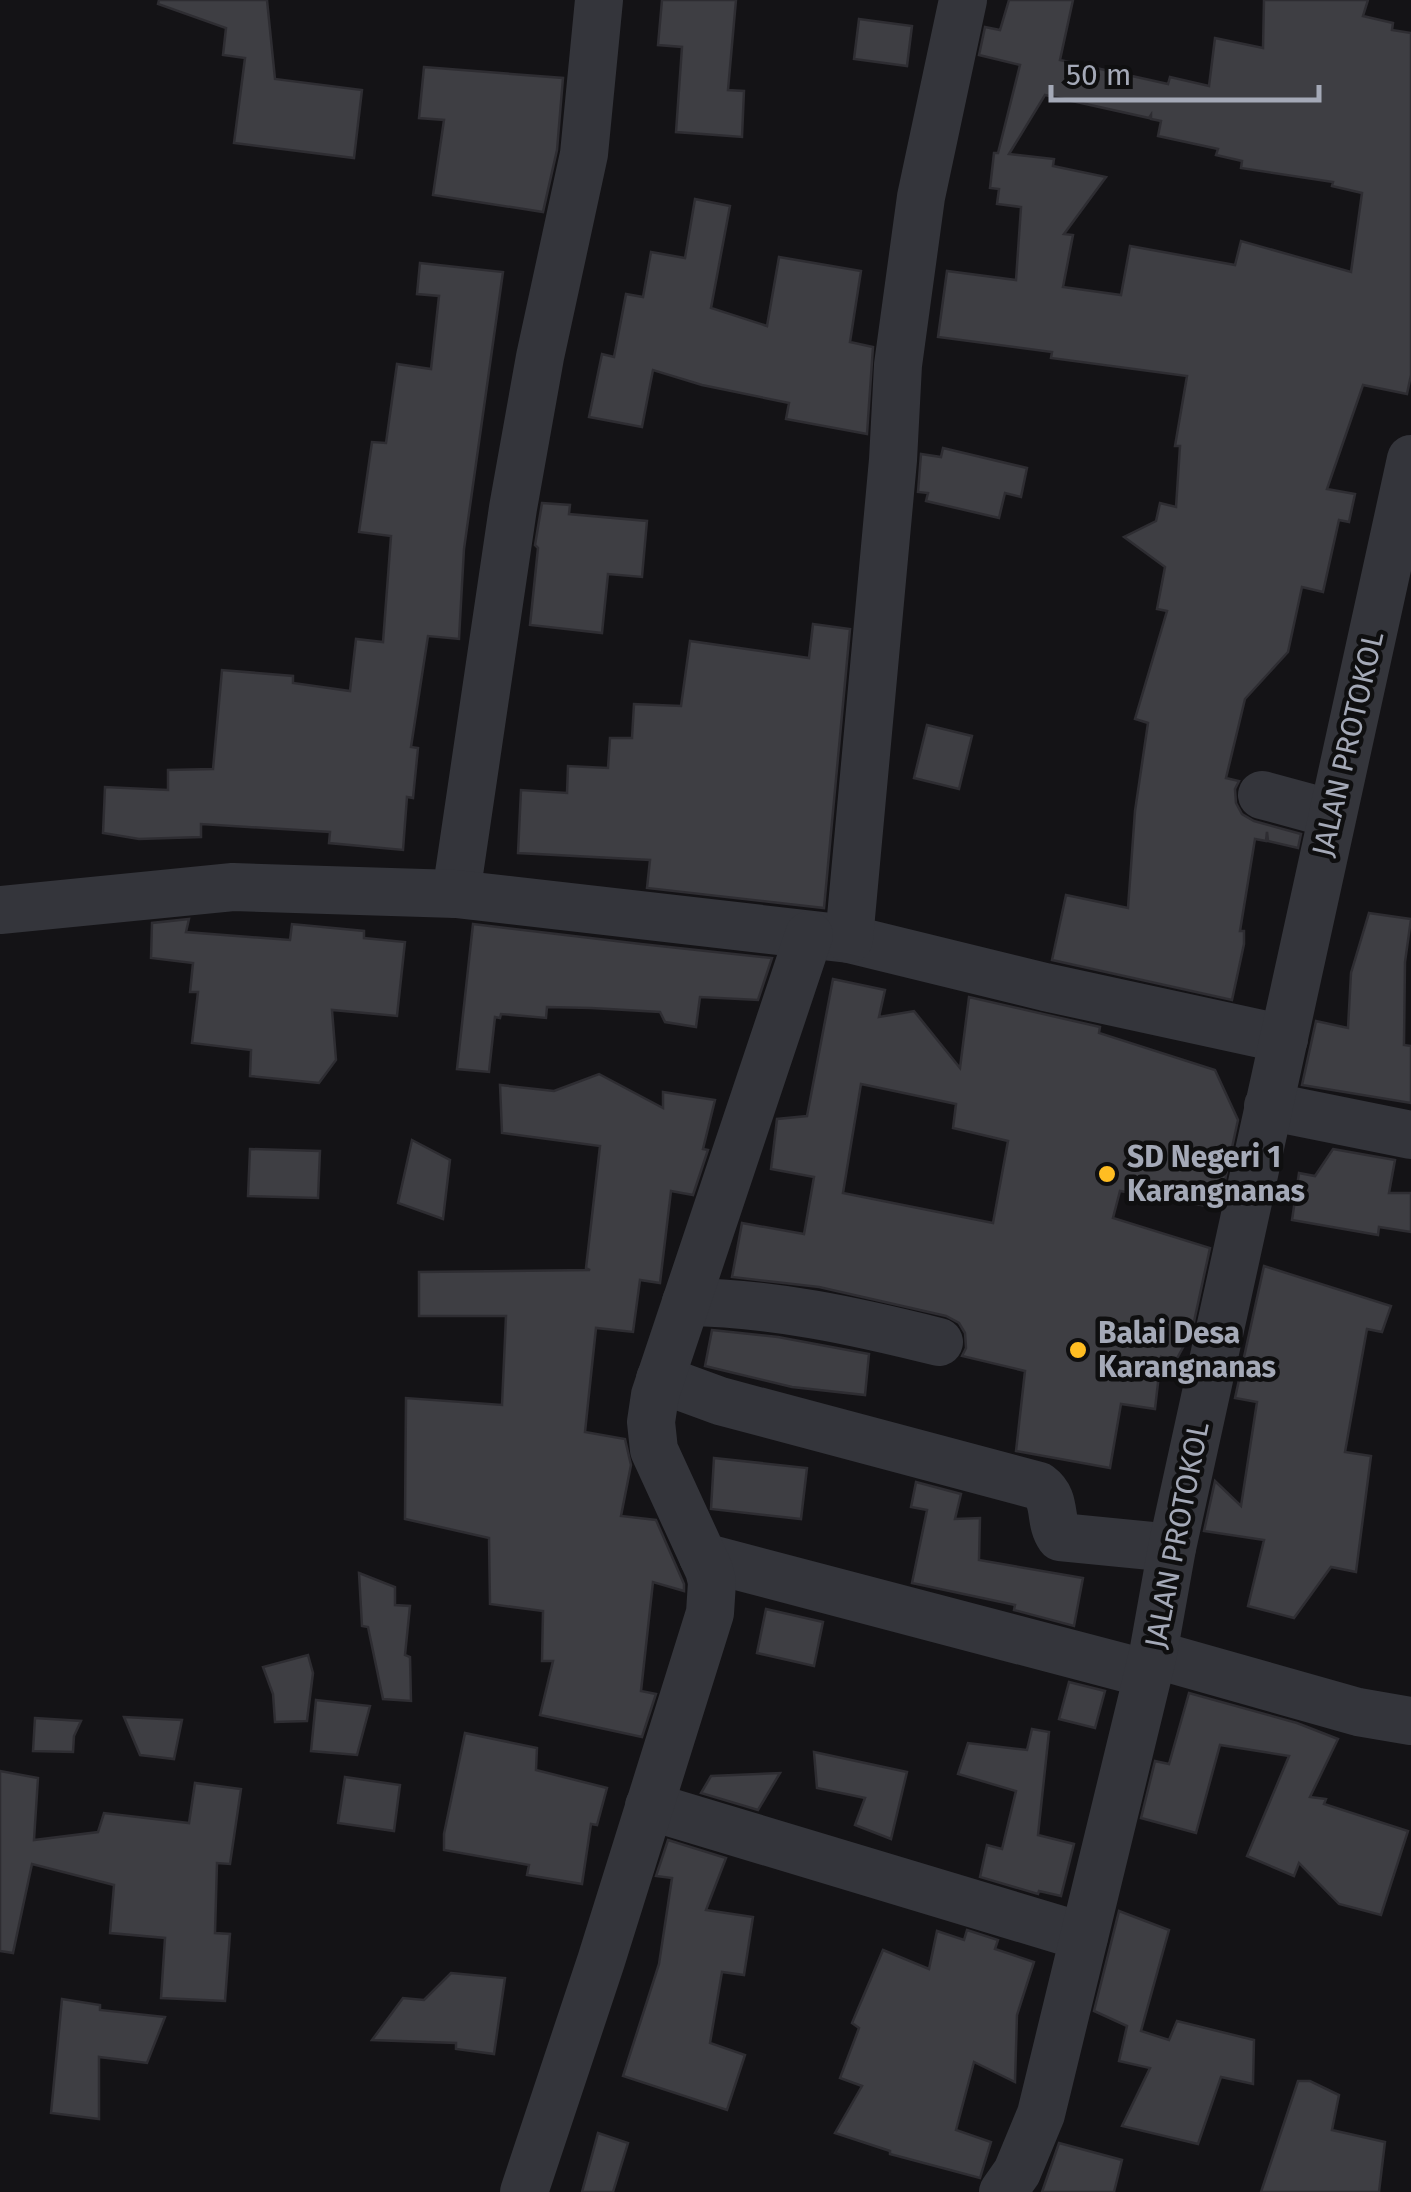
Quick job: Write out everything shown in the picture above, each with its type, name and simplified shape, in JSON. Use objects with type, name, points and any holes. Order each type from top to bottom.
[{"type":"street","points":[[456,894],[520,470],[584,154],[600,0]]},
{"type":"street","points":[[524,2192],[710,1613],[712,1582],[654,1450],[650,1422],[686,1302],[829,937],[893,460],[898,365],[921,197],[963,0]]},
{"type":"street","name":"JALAN PROTOKOL","points":[[1003,2192],[1017,2172],[1042,2114],[1150,1664],[1332,814],[1404,529],[1411,459]]},
{"type":"street","points":[[1262,795],[1332,814]]},
{"type":"street","points":[[0,910],[233,887],[456,894],[829,937],[1284,1040]]},
{"type":"street","points":[[1268,1106],[1411,1135]]},
{"type":"street","points":[[686,1302],[794,1310],[939,1342]]},
{"type":"street","points":[[660,1379],[720,1401],[1040,1486],[1050,1497],[1053,1526],[1060,1538],[1172,1548]]},
{"type":"street","points":[[703,1557],[1150,1664],[1411,1721]]},
{"type":"street","points":[[650,1806],[1084,1937]]},
{"type":"building","points":[[159,0],[267,0],[275,79],[362,90],[354,158],[234,143],[245,58],[223,55],[226,28],[158,4]]},
{"type":"building","points":[[662,0],[736,0],[728,90],[744,91],[742,137],[676,132],[682,47],[658,45]]},
{"type":"building","points":[[1009,0],[1073,0],[1060,60],[1168,84],[1170,77],[1209,86],[1215,38],[1263,48],[1264,0],[1368,0],[1363,16],[1393,23],[1392,30],[1411,33],[1411,375],[1407,394],[1363,385],[1327,489],[1355,494],[1349,522],[1339,520],[1323,592],[1302,587],[1288,652],[1245,699],[1226,778],[1239,781],[1236,803],[1242,814],[1254,821],[1301,834],[1298,848],[1268,841],[1267,832],[1266,841],[1255,839],[1240,931],[1244,931],[1244,944],[1232,1000],[1052,960],[1066,895],[1128,908],[1135,811],[1148,723],[1135,719],[1167,611],[1157,609],[1165,567],[1124,537],[1156,521],[1160,503],[1176,507],[1180,446],[1175,446],[1187,376],[1051,358],[1052,352],[938,337],[947,271],[1016,280],[1021,207],[997,204],[999,189],[990,188],[994,153],[998,153],[1020,65],[979,55],[985,27],[1000,30]],"holes":[[[1045,95],[1149,118],[1151,115],[1151,119],[1161,121],[1158,136],[1218,149],[1216,155],[1242,161],[1241,168],[1333,182],[1332,186],[1362,193],[1351,272],[1241,241],[1235,265],[1130,246],[1121,295],[1063,287],[1073,235],[1064,234],[1106,177],[1053,166],[1054,159],[1009,154]]]},
{"type":"building","points":[[859,19],[912,26],[907,66],[854,59]]},
{"type":"building","points":[[424,67],[563,78],[557,150],[543,212],[433,195],[444,120],[419,118]]},
{"type":"building","points":[[695,199],[730,206],[711,308],[767,326],[779,257],[861,271],[850,342],[873,347],[867,434],[786,419],[789,403],[702,385],[653,370],[642,427],[589,417],[602,354],[614,357],[626,294],[643,297],[651,252],[685,258]]},
{"type":"building","points":[[420,263],[503,272],[464,549],[459,639],[428,636],[411,747],[418,748],[413,798],[407,797],[403,850],[329,843],[330,832],[201,824],[201,837],[139,839],[103,833],[105,787],[168,790],[168,770],[213,769],[222,670],[293,676],[293,683],[350,691],[356,639],[383,642],[391,536],[359,532],[372,442],[386,443],[397,364],[431,369],[439,296],[417,294]]},
{"type":"building","points":[[943,448],[1027,468],[1021,497],[1005,493],[999,518],[926,501],[928,493],[918,492],[921,454],[941,457]]},
{"type":"building","points":[[542,503],[570,505],[569,514],[647,521],[642,577],[608,574],[602,633],[530,625]]},
{"type":"building","points":[[813,624],[850,629],[824,908],[647,888],[650,860],[518,853],[521,790],[567,793],[568,766],[608,768],[610,738],[632,738],[634,704],[681,706],[690,641],[809,658]]},
{"type":"building","points":[[927,725],[972,736],[959,789],[914,778]]},
{"type":"building","points":[[1369,913],[1411,919],[1405,962],[1404,1045],[1411,1046],[1411,1103],[1302,1085],[1316,1021],[1348,1028],[1351,973]]},
{"type":"building","points":[[189,919],[186,932],[290,940],[292,924],[364,931],[364,938],[405,942],[397,1016],[332,1010],[336,1060],[319,1083],[250,1076],[251,1050],[192,1043],[198,992],[190,992],[193,963],[151,958],[152,923]]},
{"type":"building","points":[[473,924],[772,958],[758,1000],[700,997],[696,1027],[665,1022],[660,1012],[547,1007],[546,1018],[501,1014],[500,1018],[495,1017],[489,1072],[457,1069]]},
{"type":"building","points":[[833,979],[885,990],[879,1017],[914,1011],[960,1068],[969,997],[1100,1027],[1099,1033],[1215,1070],[1238,1120],[1219,1208],[1120,1191],[1113,1218],[1210,1248],[1192,1331],[1175,1362],[1161,1357],[1155,1409],[1121,1404],[1110,1468],[1016,1451],[1025,1371],[962,1356],[965,1333],[959,1323],[946,1316],[819,1287],[732,1277],[742,1223],[804,1234],[814,1177],[771,1169],[777,1119],[807,1116]],"holes":[[[861,1084],[956,1104],[953,1128],[1008,1141],[993,1223],[843,1193]]]},
{"type":"building","points":[[599,1074],[663,1108],[663,1092],[715,1100],[703,1149],[708,1150],[693,1195],[671,1191],[660,1283],[640,1280],[633,1332],[596,1328],[585,1432],[625,1439],[631,1465],[621,1516],[656,1520],[684,1584],[684,1591],[653,1582],[641,1691],[656,1694],[642,1737],[540,1715],[553,1661],[542,1661],[543,1611],[490,1604],[489,1538],[405,1519],[406,1398],[502,1405],[506,1316],[419,1316],[419,1272],[590,1270],[586,1268],[600,1146],[502,1133],[500,1085],[554,1091]]},
{"type":"building","points":[[412,1140],[450,1160],[443,1219],[398,1203]]},
{"type":"building","points":[[250,1149],[320,1151],[318,1198],[248,1196]]},
{"type":"building","points":[[1333,1149],[1395,1160],[1389,1193],[1411,1193],[1411,1232],[1379,1227],[1378,1235],[1292,1220],[1299,1173],[1315,1176]]},
{"type":"building","points":[[1264,1266],[1391,1306],[1382,1332],[1367,1329],[1345,1452],[1371,1456],[1356,1572],[1331,1567],[1294,1618],[1248,1606],[1264,1540],[1204,1531],[1215,1481],[1241,1506],[1257,1402],[1235,1398]]},
{"type":"building","points":[[712,1330],[778,1337],[869,1354],[865,1395],[792,1387],[705,1366]]},
{"type":"building","points":[[714,1458],[807,1468],[801,1519],[711,1509]]},
{"type":"building","points":[[916,1482],[961,1494],[955,1519],[980,1518],[979,1560],[1083,1578],[1074,1626],[1014,1610],[1015,1605],[912,1583],[927,1510],[911,1507]]},
{"type":"building","points":[[359,1573],[395,1587],[395,1605],[410,1606],[405,1655],[410,1657],[411,1701],[383,1699],[368,1627],[362,1626]]},
{"type":"building","points":[[766,1609],[823,1622],[814,1666],[757,1653]]},
{"type":"building","points":[[308,1655],[313,1673],[307,1721],[275,1722],[273,1694],[263,1667]]},
{"type":"building","points":[[1069,1682],[1105,1691],[1095,1728],[1059,1719]]},
{"type":"building","points":[[1189,1693],[1297,1723],[1338,1739],[1310,1797],[1326,1799],[1324,1804],[1408,1831],[1381,1915],[1339,1904],[1299,1863],[1294,1876],[1247,1856],[1289,1756],[1220,1745],[1196,1833],[1141,1818],[1155,1761],[1169,1764]]},
{"type":"building","points":[[316,1700],[370,1706],[357,1755],[311,1751]]},
{"type":"building","points":[[124,1717],[182,1720],[174,1759],[140,1755]]},
{"type":"building","points":[[35,1718],[81,1721],[74,1736],[73,1752],[33,1751]]},
{"type":"building","points":[[1032,1729],[1049,1732],[1038,1835],[1074,1844],[1061,1896],[1039,1891],[1038,1894],[980,1877],[987,1845],[1002,1849],[1016,1791],[958,1774],[968,1743],[1027,1750]]},
{"type":"building","points":[[465,1733],[537,1748],[536,1770],[607,1788],[597,1825],[591,1824],[582,1884],[527,1875],[529,1865],[444,1850]]},
{"type":"building","points":[[814,1752],[907,1772],[891,1839],[855,1825],[865,1798],[817,1788]]},
{"type":"building","points":[[0,1771],[38,1778],[34,1840],[98,1832],[104,1813],[189,1823],[195,1783],[241,1789],[230,1864],[217,1863],[215,1933],[230,1934],[225,2001],[161,1998],[165,1938],[110,1933],[114,1885],[32,1864],[13,1953],[0,1951]]},
{"type":"building","points":[[780,1773],[758,1810],[701,1793],[711,1776]]},
{"type":"building","points":[[345,1777],[400,1785],[394,1831],[338,1823]]},
{"type":"building","points":[[668,1840],[726,1858],[706,1910],[753,1917],[744,1975],[722,1972],[710,2043],[745,2055],[727,2110],[623,2076],[659,1964],[672,1878],[656,1876]]},
{"type":"building","points":[[1119,1911],[1169,1930],[1141,2031],[1169,2040],[1177,2021],[1254,2040],[1253,2084],[1221,2077],[1198,2144],[1122,2126],[1150,2068],[1119,2061],[1127,2026],[1094,2011]]},
{"type":"building","points":[[967,1930],[998,1940],[995,1949],[1034,1962],[1017,2015],[1015,2082],[974,2062],[956,2130],[991,2142],[980,2178],[890,2154],[835,2133],[862,2086],[840,2078],[859,2028],[852,2023],[883,1950],[929,1969],[937,1931],[964,1940]]},
{"type":"building","points":[[451,1973],[505,1978],[494,2054],[456,2049],[456,2043],[372,2040],[403,1998],[424,2000]]},
{"type":"building","points":[[62,1999],[100,2005],[100,2010],[165,2017],[147,2063],[99,2057],[99,2119],[51,2113]]},
{"type":"building","points":[[1298,2081],[1310,2081],[1339,2095],[1332,2130],[1385,2142],[1379,2192],[1261,2192]]},
{"type":"building","points":[[598,2133],[628,2143],[613,2192],[582,2192]]},
{"type":"building","points":[[1059,2143],[1122,2160],[1114,2192],[1042,2192]]},
{"type":"place","name":"SD Negeri 1 Karangnanas","points":[[1107,1174]]},
{"type":"place","name":"Balai Desa Karangnanas","points":[[1078,1350]]}]
